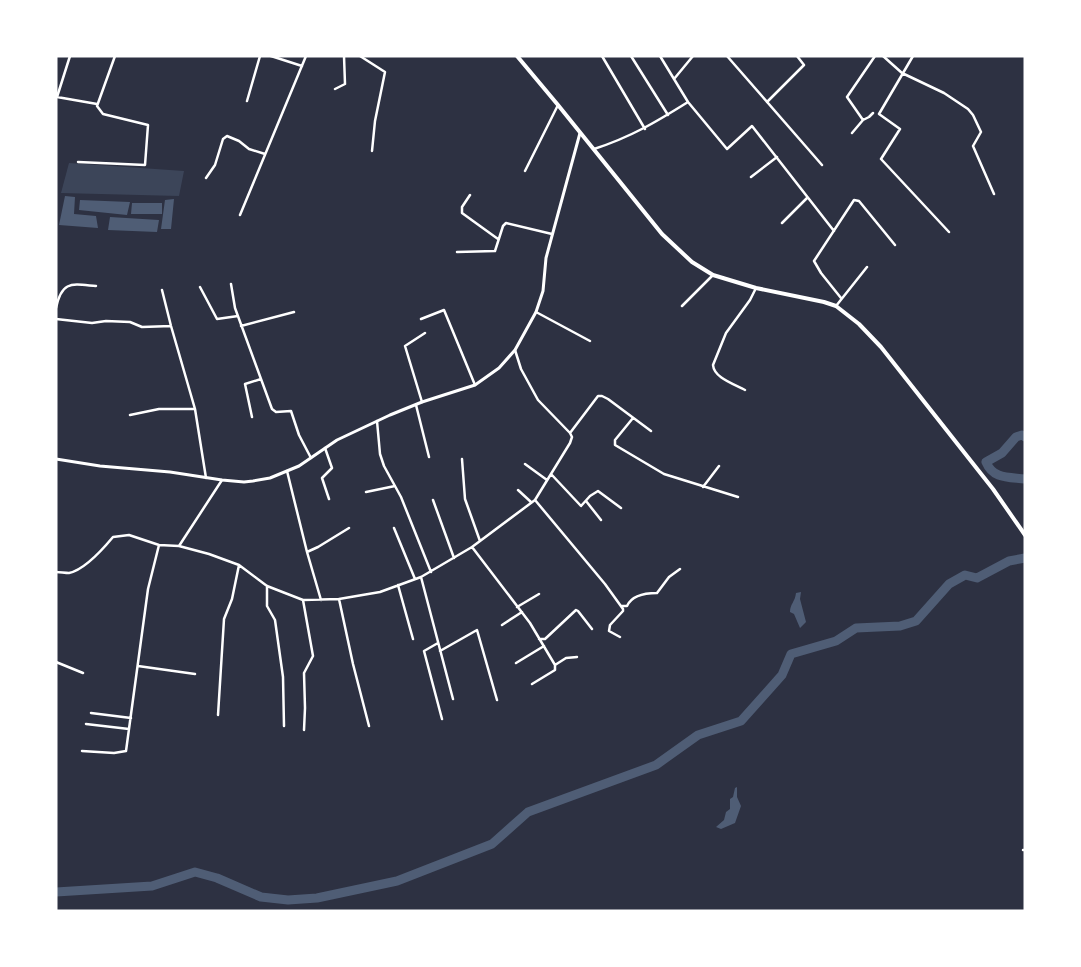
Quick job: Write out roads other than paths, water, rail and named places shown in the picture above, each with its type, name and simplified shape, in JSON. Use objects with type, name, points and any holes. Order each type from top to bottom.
[{"type":"main road","points":[[517,56],[662,234],[692,262],[713,275],[756,288],[836,306],[859,324],[881,347],[993,489],[1025,535]]},
{"type":"street","points":[[70,56],[57,97],[97,104],[103,114],[148,125],[145,165],[78,162]]},
{"type":"street","points":[[97,104],[115,56]]},
{"type":"street","points":[[248,101],[260,56]]},
{"type":"street","points":[[271,56],[302,66]]},
{"type":"street","points":[[240,215],[306,56]]},
{"type":"street","points":[[335,89],[345,84],[344,56]]},
{"type":"street","points":[[360,56],[385,72],[375,121],[372,151]]},
{"type":"street","points":[[602,56],[645,129]]},
{"type":"street","points":[[631,56],[668,115]]},
{"type":"street","points":[[660,56],[688,102],[727,149],[752,126],[834,231]]},
{"type":"street","points":[[674,79],[693,56]]},
{"type":"street","points":[[727,56],[822,165]]},
{"type":"street","points":[[767,102],[804,65],[797,56]]},
{"type":"street","points":[[863,120],[847,97],[875,56]]},
{"type":"street","points":[[883,56],[902,73],[944,93],[968,108],[980,132],[972,146],[994,194]]},
{"type":"street","points":[[913,56],[879,114],[900,129],[881,159],[950,232]]},
{"type":"street","points":[[56,79],[62,80]]},
{"type":"street","points":[[593,149],[617,142],[645,129],[688,102]]},
{"type":"street","points":[[525,171],[558,105]]},
{"type":"street","points":[[852,133],[863,120],[873,113]]},
{"type":"street","points":[[56,459],[222,480],[254,481],[287,471],[312,458],[337,440],[416,404],[476,385],[499,368],[515,350],[536,312],[542,291],[546,258],[580,132]]},
{"type":"street","points":[[206,178],[215,165],[224,137],[240,141],[249,149],[265,154]]},
{"type":"street","points":[[751,177],[777,157]]},
{"type":"street","points":[[470,195],[462,207],[462,213],[498,239]]},
{"type":"street","points":[[782,223],[808,197]]},
{"type":"street","points":[[841,298],[814,262],[854,200],[858,200],[896,245]]},
{"type":"street","points":[[457,252],[495,251],[503,226],[508,222],[552,234]]},
{"type":"street","points":[[836,306],[867,267]]},
{"type":"street","points":[[682,306],[713,275]]},
{"type":"street","points":[[56,308],[59,294],[65,288],[75,284],[96,286]]},
{"type":"street","points":[[232,284],[234,308],[272,409],[276,412],[290,411],[299,436],[312,458]]},
{"type":"street","points":[[200,287],[217,320],[238,316]]},
{"type":"street","points":[[745,390],[717,375],[713,370],[713,365],[726,333],[750,300],[756,288]]},
{"type":"street","points":[[162,290],[196,409],[206,478]]},
{"type":"street","points":[[421,319],[444,310],[476,385]]},
{"type":"street","points":[[241,326],[294,312]]},
{"type":"street","points":[[536,312],[590,341]]},
{"type":"street","points":[[56,319],[92,323],[106,321],[130,322],[142,327],[171,326]]},
{"type":"street","points":[[422,402],[405,346],[425,333]]},
{"type":"street","points":[[56,572],[69,573],[101,552],[113,537],[129,535],[159,544],[179,546],[209,554],[239,565],[267,586],[303,600],[339,599],[380,592],[431,572],[472,547],[535,500],[572,438],[570,433],[538,400],[522,369],[515,350]]},
{"type":"street","points":[[252,417],[246,384],[261,379]]},
{"type":"street","points":[[570,433],[598,396],[608,399],[651,431]]},
{"type":"street","points":[[416,404],[428,457]]},
{"type":"street","points":[[130,415],[159,409],[196,409]]},
{"type":"street","points":[[633,418],[615,440],[615,445],[664,474],[738,497]]},
{"type":"street","points":[[377,421],[380,454],[384,466],[401,497],[431,572]]},
{"type":"street","points":[[325,448],[332,468],[322,478],[329,499]]},
{"type":"street","points":[[462,459],[465,499],[480,541]]},
{"type":"street","points":[[525,464],[547,480]]},
{"type":"street","points":[[703,487],[720,466]]},
{"type":"street","points":[[287,471],[306,552],[321,600]]},
{"type":"street","points":[[551,474],[581,506],[598,491],[621,508]]},
{"type":"street","points":[[179,546],[222,480]]},
{"type":"street","points":[[366,492],[395,486]]},
{"type":"street","points":[[518,490],[531,503]]},
{"type":"street","points":[[434,500],[454,558]]},
{"type":"street","points":[[535,500],[621,606],[623,611],[610,625],[609,631],[620,637]]},
{"type":"street","points":[[586,501],[601,520]]},
{"type":"street","points":[[306,552],[349,528]]},
{"type":"street","points":[[394,528],[415,579]]},
{"type":"street","points":[[82,751],[114,753],[126,751],[148,589],[159,544]]},
{"type":"street","points":[[472,547],[522,612],[555,665],[555,670],[532,684]]},
{"type":"street","points":[[218,715],[224,619],[232,599],[239,565]]},
{"type":"street","points":[[621,606],[625,608],[636,596],[657,593],[669,577],[680,569]]},
{"type":"street","points":[[420,577],[454,698]]},
{"type":"street","points":[[398,585],[413,639]]},
{"type":"street","points":[[267,586],[268,606],[275,620],[283,677],[284,726]]},
{"type":"street","points":[[517,607],[539,594]]},
{"type":"street","points":[[339,599],[368,726]]},
{"type":"street","points":[[303,600],[313,656],[304,673],[304,730]]},
{"type":"street","points":[[539,639],[545,639],[576,610],[592,630]]},
{"type":"street","points":[[502,625],[522,612]]},
{"type":"street","points":[[440,651],[478,630],[497,700]]},
{"type":"street","points":[[438,643],[424,651],[442,719]]},
{"type":"street","points":[[516,663],[544,646]]},
{"type":"street","points":[[555,665],[566,658],[577,657]]},
{"type":"street","points":[[56,662],[83,673]]},
{"type":"street","points":[[138,666],[195,674]]},
{"type":"street","points":[[91,713],[131,718]]},
{"type":"street","points":[[86,724],[129,729]]},
{"type":"waterway","points":[[1025,437],[1022,435],[1016,437],[1002,453],[986,462],[989,468],[997,474],[1025,479]]},
{"type":"waterway","points":[[56,892],[152,886],[195,872],[217,878],[261,897],[288,900],[317,898],[397,881],[492,844],[528,812],[656,765],[698,735],[741,721],[782,675],[791,654],[836,641],[856,628],[900,626],[916,621],[949,584],[965,575],[977,578],[1009,561],[1025,558]]}]
